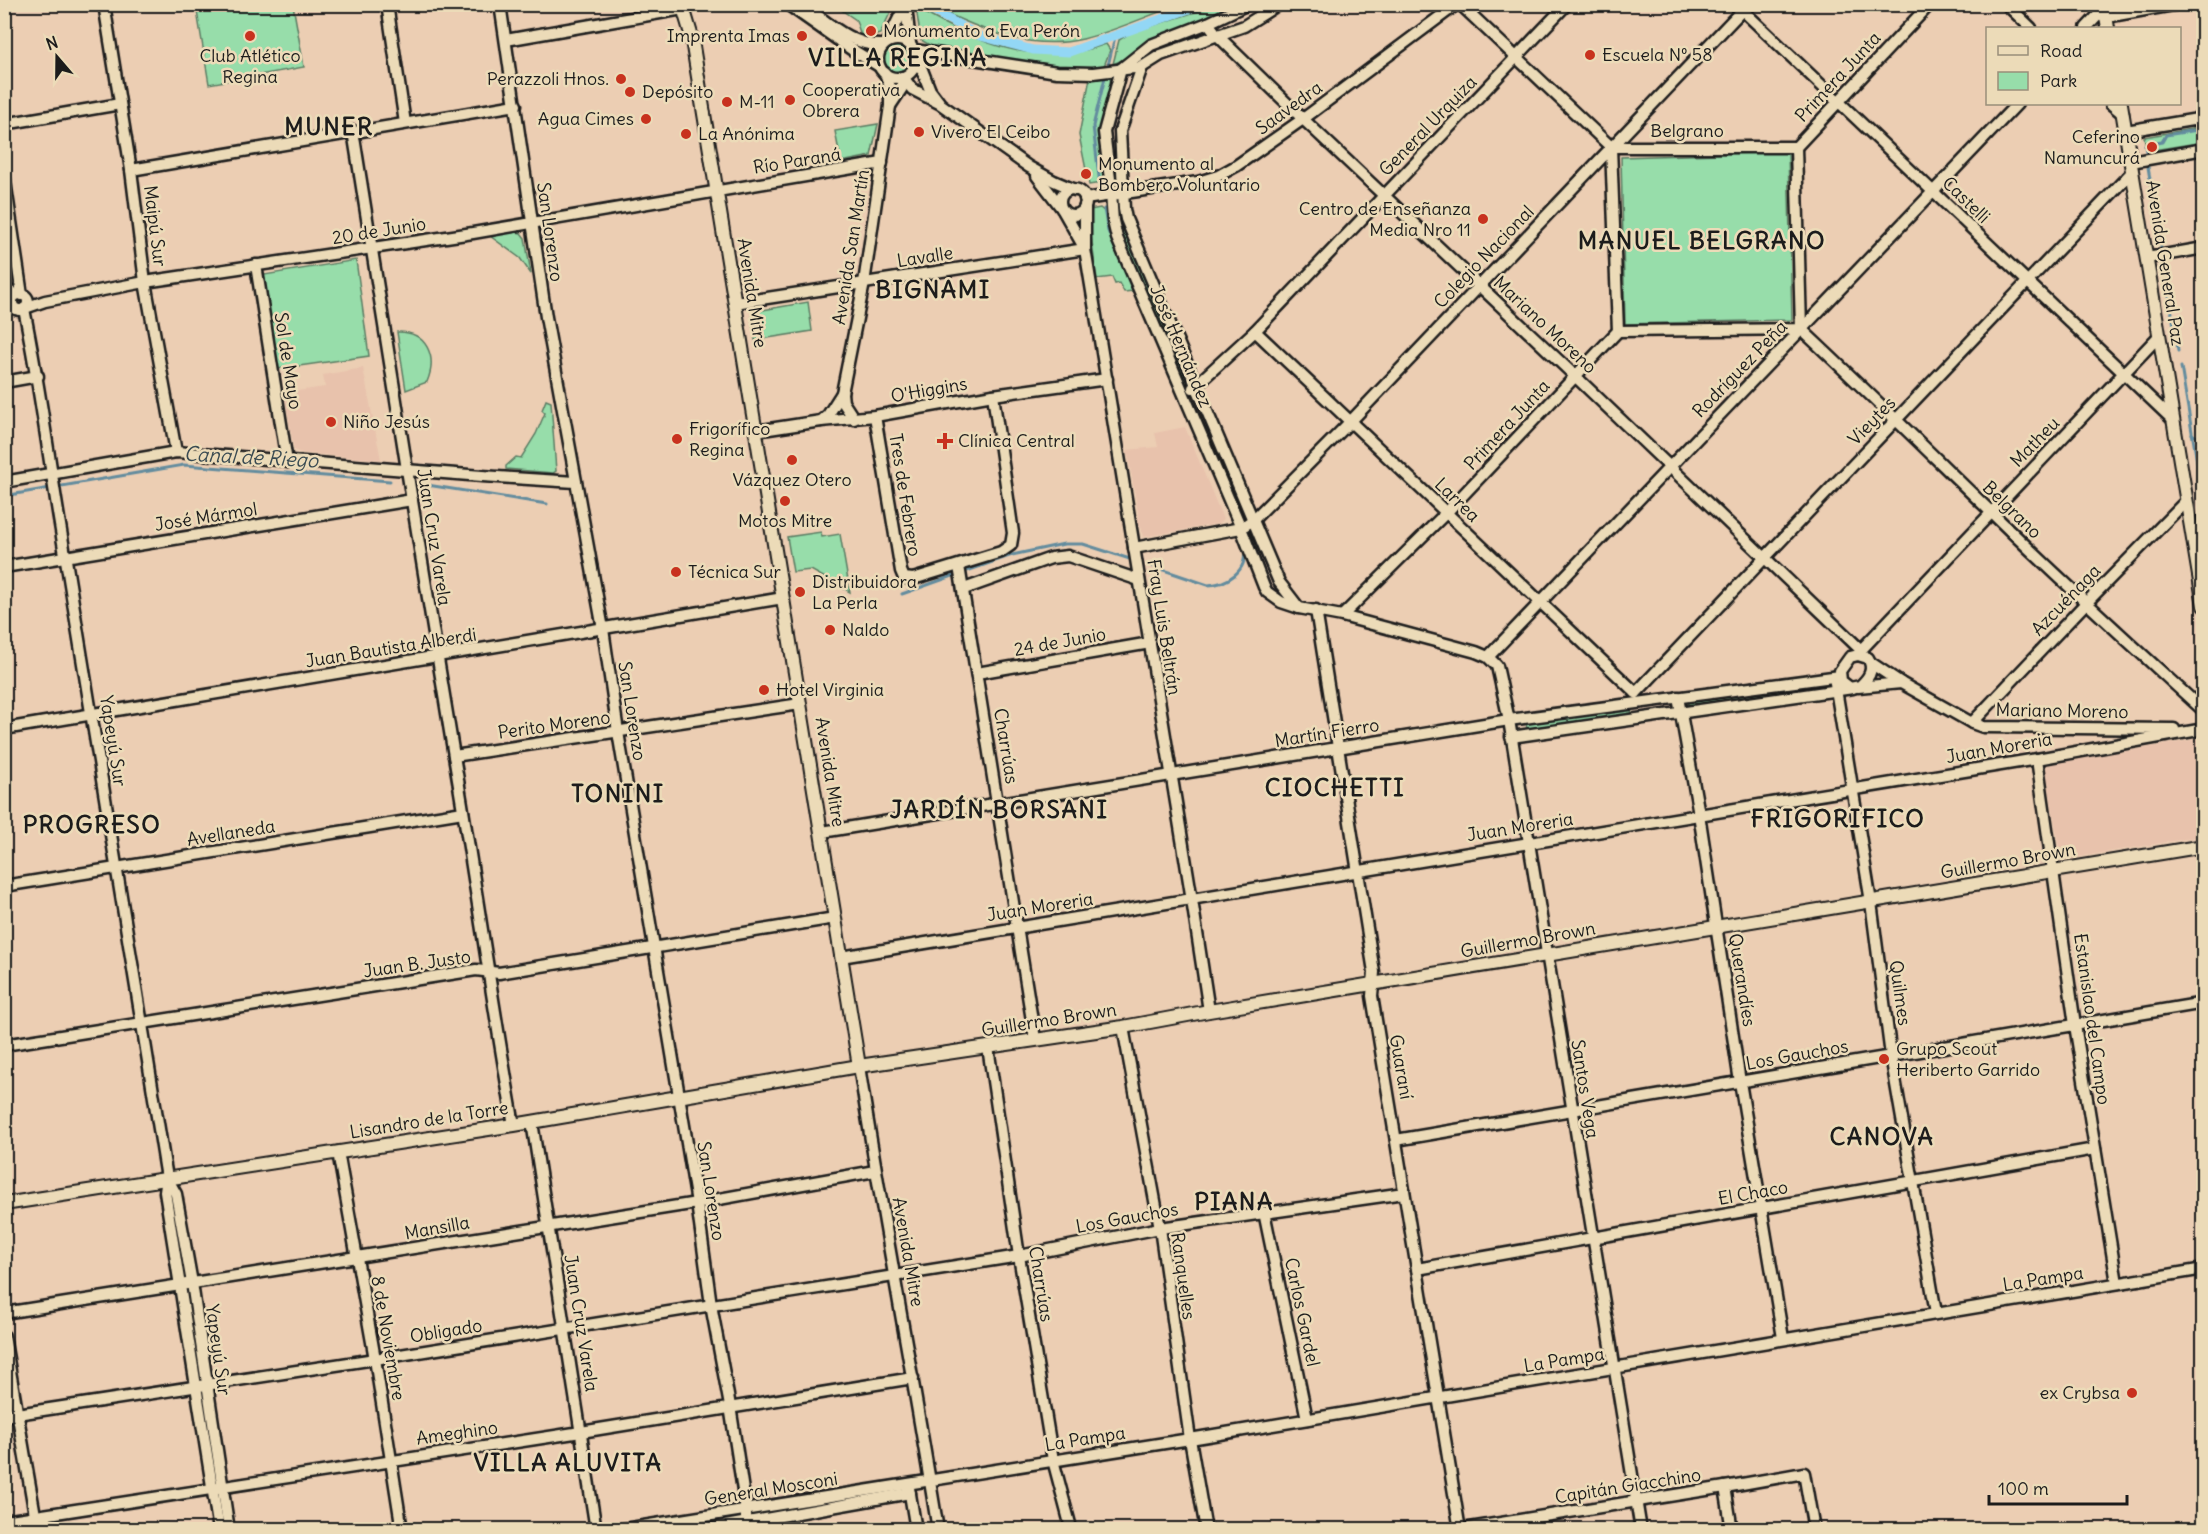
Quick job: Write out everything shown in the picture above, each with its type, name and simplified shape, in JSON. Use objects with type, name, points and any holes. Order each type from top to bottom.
[{"type":"main road","name":"Avenida Mitre","points":[[685,6],[822,832],[858,1066]]},
{"type":"main road","name":"Avenida General Paz","points":[[2122,109],[2185,502],[2204,606]]},
{"type":"main road","name":"Guillermo Brown","points":[[858,1066],[1123,1027],[2204,846]]},
{"type":"main road","name":"Lisandro de la Torre","points":[[4,1204],[514,1125],[858,1066]]},
{"type":"street","name":"Maipú Sur","points":[[104,4],[131,170],[145,282],[176,452]]},
{"type":"street","points":[[387,4],[405,123]]},
{"type":"street","name":"San Lorenzo","points":[[501,4],[552,352],[603,629],[618,732],[697,1203],[711,1305],[730,1406],[746,1510],[746,1526]]},
{"type":"street","points":[[787,4],[894,78],[902,77],[914,69],[914,50],[906,4],[878,55],[882,69]]},
{"type":"street","points":[[802,4],[864,45],[885,44],[899,39],[914,50],[1047,71],[1080,73],[1142,67],[1161,55],[1244,26],[1279,4]]},
{"type":"street","points":[[1117,70],[1151,45],[1208,23],[1248,4]]},
{"type":"street","points":[[1458,4],[1611,147],[1618,331],[1801,329],[1796,147]]},
{"type":"street","name":"Saavedra","points":[[1085,202],[1111,195],[1218,177],[1303,119],[1458,4]]},
{"type":"street","name":"General Urquiza","points":[[1184,397],[1255,331],[1567,4]]},
{"type":"street","name":"Primera Junta","points":[[1796,147],[1837,100],[1930,4]]},
{"type":"street","points":[[2006,4],[2030,27]]},
{"type":"street","points":[[2087,27],[2106,14],[2179,4]]},
{"type":"street","points":[[506,40],[685,6]]},
{"type":"street","name":"Castelli","points":[[1742,6],[1837,100],[2173,420]]},
{"type":"street","name":"Colegio Nacional","points":[[1240,528],[1253,520],[1351,421],[1742,6]]},
{"type":"street","name":"Mariano Moreno","points":[[1208,23],[1218,36],[1303,119],[1575,376],[1861,652]]},
{"type":"street","name":"Fray Luis Beltrán","points":[[914,50],[930,90],[939,103]]},
{"type":"street","name":"José Hernández","points":[[1142,67],[1120,131],[1126,219],[1280,582],[1299,608]]},
{"type":"street","name":"Avenida San Martín","points":[[821,421],[828,415],[842,393],[864,283],[890,106],[890,87],[882,69]]},
{"type":"street","name":"José Hernández","points":[[1117,70],[1104,132],[1113,221],[1117,238],[1267,592],[1281,602],[1299,608],[1342,616],[1488,657]]},
{"type":"street","name":"Avenida San Martín","points":[[890,106],[902,87],[902,77]]},
{"type":"street","name":"Fray Luis Beltrán","points":[[902,77],[912,89],[939,103],[1029,166],[1075,190]]},
{"type":"street","points":[[4,124],[120,104]]},
{"type":"street","points":[[131,170],[516,105]]},
{"type":"street","name":"Rodríguez Peña","points":[[1488,657],[2016,105]]},
{"type":"street","points":[[2126,131],[2204,118]]},
{"type":"street","name":"Juan Cruz Varela","points":[[353,131],[436,658],[514,1125]]},
{"type":"street","name":"Belgrano","points":[[1611,147],[1796,147]]},
{"type":"street","points":[[2132,167],[2204,149]]},
{"type":"street","name":"Río Paraná","points":[[716,190],[882,164]]},
{"type":"street","name":"Fray Luis Beltrán","points":[[1029,166],[1062,209],[1085,249]]},
{"type":"street","name":"Vieytes","points":[[1637,698],[1765,558],[2028,282],[2132,167]]},
{"type":"street","name":"Yapeyú Sur","points":[[4,174],[18,301],[38,376],[52,478],[93,714],[167,1178],[165,1192],[179,1285],[201,1386],[217,1487],[219,1530]]},
{"type":"street","name":"20 de Junio","points":[[4,288],[18,301],[45,301],[145,282],[371,249],[716,190]]},
{"type":"street","points":[[1069,190],[1075,190],[1082,193],[1085,202],[1082,211],[1077,215],[1070,215],[1062,209],[1060,200],[1069,190]]},
{"type":"street","name":"Fray Luis Beltrán","points":[[1085,202],[1085,249],[1209,1011]]},
{"type":"street","points":[[2147,258],[2204,248]]},
{"type":"street","name":"Lavalle","points":[[735,303],[1085,249]]},
{"type":"street","name":"Sol de Mayo","points":[[256,265],[287,462]]},
{"type":"street","name":"Belgrano","points":[[1801,329],[1897,419],[2085,603],[2204,711]]},
{"type":"street","name":"Larrea","points":[[1255,331],[1447,512],[1637,698]]},
{"type":"street","name":"Primera Junta","points":[[1342,616],[1447,512],[1618,331]]},
{"type":"street","name":"Matheu","points":[[1861,652],[2158,336]]},
{"type":"street","points":[[4,382],[38,376]]},
{"type":"street","name":"O'Higgins","points":[[756,431],[875,416],[993,395],[1107,379]]},
{"type":"street","points":[[842,393],[843,402],[854,418]]},
{"type":"street","points":[[959,566],[1001,552],[1011,545],[1013,533],[993,395]]},
{"type":"street","name":"Tres de Febrero","points":[[875,416],[904,578],[913,579],[959,566]]},
{"type":"street","points":[[4,482],[52,478],[176,452],[575,482]]},
{"type":"street","points":[[1215,471],[1231,465]]},
{"type":"street","name":"José Mármol","points":[[4,567],[412,500]]},
{"type":"street","name":"Azcuénaga","points":[[1972,723],[2085,603],[2185,502]]},
{"type":"street","points":[[1134,548],[1240,528]]},
{"type":"street","points":[[963,585],[1051,558],[1068,556],[1139,580]]},
{"type":"street","name":"Charrúas","points":[[959,566],[1035,1039]]},
{"type":"street","name":"Juan Bautista Alberdi","points":[[4,729],[783,598]]},
{"type":"street","name":"Guaraní","points":[[1316,610],[1374,972],[1372,996],[1459,1529]]},
{"type":"street","name":"24 de Junio","points":[[977,673],[1150,643]]},
{"type":"street","points":[[1861,652],[1871,663],[1871,673],[1855,688],[1843,683],[1837,676],[1850,657],[1861,652]]},
{"type":"street","name":"Santos Vega","points":[[1488,657],[1497,666],[1509,720],[1641,1530]]},
{"type":"street","name":"Mariano Moreno","points":[[1871,663],[1901,683],[1983,727],[2201,729]]},
{"type":"street","name":"Martín Fierro","points":[[822,832],[998,805],[1637,698],[1678,697],[1837,676]]},
{"type":"street","name":"Quilmes","points":[[1837,676],[1836,691],[1892,1056],[1936,1313]]},
{"type":"street","points":[[1511,736],[1681,711],[1901,683]]},
{"type":"street","name":"Querandíes","points":[[1678,697],[1700,814],[1740,1082],[1783,1338]]},
{"type":"street","points":[[1637,698],[1640,717]]},
{"type":"street","name":"Perito Moreno","points":[[454,756],[800,704]]},
{"type":"street","name":"Juan Moreria","points":[[841,957],[2037,759],[2201,729]]},
{"type":"street","name":"Estanislao del Campo","points":[[2037,759],[2075,1025],[2117,1283]]},
{"type":"street","name":"Avellaneda","points":[[4,886],[463,812]]},
{"type":"street","name":"Juan B. Justo","points":[[4,1045],[476,970],[499,974],[835,918]]},
{"type":"street","name":"Los Gauchos","points":[[1396,1140],[2204,1003]]},
{"type":"street","name":"Ranquelles","points":[[1123,1027],[1160,1228],[1190,1439],[1206,1530]]},
{"type":"street","name":"Charrúas","points":[[988,1047],[1019,1256],[1053,1460],[1070,1524]]},
{"type":"street","name":"Avenida Mitre","points":[[858,1066],[938,1530]]},
{"type":"street","name":"Juan Cruz Varela","points":[[532,1122],[596,1530]]},
{"type":"street","name":"El Chaco","points":[[1417,1269],[2095,1149]]},
{"type":"street","name":"8 de Noviembre","points":[[338,1152],[375,1359],[402,1530]]},
{"type":"street","name":"Mansilla","points":[[4,1313],[697,1203],[875,1172]]},
{"type":"street","name":"Yapeyú Sur","points":[[167,1178],[176,1194],[192,1283],[201,1386]]},
{"type":"street","name":"Los Gauchos","points":[[893,1275],[1019,1256],[1160,1228],[1404,1193]]},
{"type":"street","name":"Carlos Gardel","points":[[1264,1212],[1307,1419]]},
{"type":"street","name":"La Pampa","points":[[930,1481],[1615,1369],[1783,1338],[2204,1269]]},
{"type":"street","name":"Obligado","points":[[4,1416],[375,1359],[893,1275]]},
{"type":"street","points":[[4,1336],[35,1515],[33,1530]]},
{"type":"street","name":"Ameghino","points":[[4,1521],[913,1378]]},
{"type":"street","name":"Capitán Giacchino","points":[[1459,1529],[1804,1473],[1814,1530]]},
{"type":"street","name":"General Mosconi","points":[[703,1530],[746,1526],[909,1488],[930,1481]]},
{"type":"street","name":"Yapeyú Sur","points":[[217,1487],[229,1530]]},
{"type":"street","points":[[1725,1487],[1732,1530]]},
{"type":"street","points":[[909,1488],[916,1530]]},
{"type":"street","name":"General Mosconi","points":[[618,1530],[909,1488]]},
{"type":"street","points":[[1546,1516],[1548,1530]]},
{"type":"shaded area","name":"Niño Jesús","points":[[363,368],[381,460],[301,453],[294,450],[284,393],[325,387],[323,375]]},
{"type":"shaded area","points":[[1185,427],[1223,519],[1218,524],[1143,537],[1141,526],[1138,526],[1137,519],[1139,518],[1127,450],[1158,447],[1155,433]]},
{"type":"shaded area","points":[[2203,738],[2203,836],[2061,860],[2045,765]]},
{"type":"green space","name":"Club Atlético Regina","points":[[196,5],[293,5],[304,67],[209,84]]},
{"type":"green space","points":[[834,5],[894,5],[880,34],[868,38],[861,36],[856,20]]},
{"type":"green space","points":[[929,5],[1178,5],[1095,36],[1063,42],[1042,42],[1003,36]]},
{"type":"green space","points":[[1217,5],[1238,5],[1160,36],[1113,64],[1119,40],[1130,33]]},
{"type":"green space","points":[[916,8],[961,32],[1008,48],[1032,53],[1056,54],[1081,51],[1106,44],[1110,50],[1104,66],[1062,68],[1019,64],[935,48],[921,40]]},
{"type":"green space","points":[[898,44],[908,48],[912,58],[908,68],[898,72],[888,68],[884,58],[888,48]]},
{"type":"green space","points":[[1107,76],[1110,78],[1111,85],[1099,137],[1106,177],[1101,183],[1089,185],[1079,135],[1090,78]]},
{"type":"green space","points":[[878,124],[871,156],[841,162],[835,131]]},
{"type":"green space","points":[[2203,127],[2203,142],[2147,151],[2144,137]]},
{"type":"green space","points":[[1788,152],[1792,320],[1625,324],[1621,157]]},
{"type":"green space","points":[[1100,208],[1106,213],[1109,233],[1133,291],[1124,292],[1119,283],[1115,284],[1112,277],[1097,279],[1088,214],[1090,210]]},
{"type":"green space","points":[[1123,224],[1190,383],[1185,386],[1117,226]]},
{"type":"green space","points":[[521,233],[525,238],[531,274],[520,258],[490,236]]},
{"type":"green space","points":[[356,260],[369,356],[278,369],[264,275]]},
{"type":"green space","points":[[808,302],[812,331],[755,340],[752,318],[757,311]]},
{"type":"green space","points":[[397,332],[415,336],[427,347],[430,354],[431,363],[427,382],[406,390]]},
{"type":"green space","points":[[546,400],[551,402],[556,471],[553,473],[506,469],[506,466],[516,457],[521,458],[536,434],[545,413],[542,410]]},
{"type":"green space","points":[[821,532],[822,537],[840,534],[850,592],[811,570],[793,572],[787,537]]},
{"type":"green space","points":[[1826,681],[1827,687],[1688,706],[1688,700]]},
{"type":"green space","points":[[1631,708],[1632,714],[1527,729],[1526,723]]},
{"type":"waterway","points":[[920,4],[980,36],[1033,50],[1069,52],[1203,4]]},
{"type":"waterway","points":[[1100,185],[1093,126],[1115,37]]},
{"type":"waterway","points":[[2146,151],[2145,145],[2162,142],[2166,135],[2204,129]]},
{"type":"waterway","points":[[2148,167],[2161,247]]},
{"type":"waterway","points":[[1104,209],[1108,231],[1174,385]]},
{"type":"waterway","points":[[2164,264],[2178,351]]},
{"type":"waterway","points":[[2181,367],[2204,503]]},
{"type":"waterway","points":[[2192,434],[2204,441]]},
{"type":"waterway","name":"Canal de Riego","points":[[4,496],[184,465],[390,481]]},
{"type":"waterway","name":"Canal de Riego","points":[[421,484],[547,504]]},
{"type":"waterway","points":[[902,594],[1012,555],[1064,544],[1083,544],[1133,560]]},
{"type":"waterway","points":[[1149,565],[1208,585],[1215,584],[1235,575],[1243,564],[1244,550]]},
{"type":"place","name":"Monumento a Eva Perón","points":[[871,31]]},
{"type":"place","name":"Club Atlético Regina","points":[[250,36]]},
{"type":"place","name":"Imprenta Imas","points":[[802,36]]},
{"type":"place","name":"Escuela Nº 58","points":[[1590,55]]},
{"type":"place","name":"Perazzoli Hnos.","points":[[621,79]]},
{"type":"place","name":"Depósito","points":[[630,92]]},
{"type":"place","name":"Cooperativa Obrera","points":[[790,100]]},
{"type":"place","name":"M-11","points":[[727,102]]},
{"type":"place","name":"Agua Cimes","points":[[646,119]]},
{"type":"place","name":"Vivero El Ceibo","points":[[919,132]]},
{"type":"place","name":"La Anónima","points":[[686,134]]},
{"type":"place","name":"Ceferino Namuncurá","points":[[2152,147]]},
{"type":"place","name":"Monumento al Bombero Voluntario","points":[[1086,174]]},
{"type":"place","name":"Centro de Enseñanza Media Nro 11","points":[[1483,219]]},
{"type":"place","name":"Niño Jesús","points":[[331,422]]},
{"type":"place","name":"Frigorífico Regina","points":[[677,439]]},
{"type":"place","name":"Clínica Central","points":[[945,441]]},
{"type":"place","name":"Vázquez Otero","points":[[792,460]]},
{"type":"place","name":"Motos Mitre","points":[[785,501]]},
{"type":"place","name":"Técnica Sur","points":[[676,572]]},
{"type":"place","name":"Distribuidora La Perla","points":[[800,592]]},
{"type":"place","name":"Naldo","points":[[830,630]]},
{"type":"place","name":"Hotel Virginia","points":[[764,690]]},
{"type":"place","name":"Grupo Scout Heriberto Garrido","points":[[1884,1059]]},
{"type":"place","name":"ex Crybsa","points":[[2132,1393]]},
{"type":"district","name":"VILLA REGINA","points":[[898,58]]},
{"type":"district","name":"MUNER","points":[[329,127]]},
{"type":"district","name":"MANUEL BELGRANO","points":[[1702,241]]},
{"type":"district","name":"BIGNAMI","points":[[933,290]]},
{"type":"district","name":"CIOCHETTI","points":[[1335,788]]},
{"type":"district","name":"TONINI","points":[[618,794]]},
{"type":"district","name":"JARDÍN BORSANI","points":[[999,810]]},
{"type":"district","name":"FRIGORIFICO","points":[[1838,819]]},
{"type":"district","name":"PROGRESO","points":[[92,825]]},
{"type":"district","name":"CANOVA","points":[[1882,1137]]},
{"type":"district","name":"PIANA","points":[[1234,1202]]},
{"type":"district","name":"VILLA ALUVITA","points":[[568,1463]]}]
